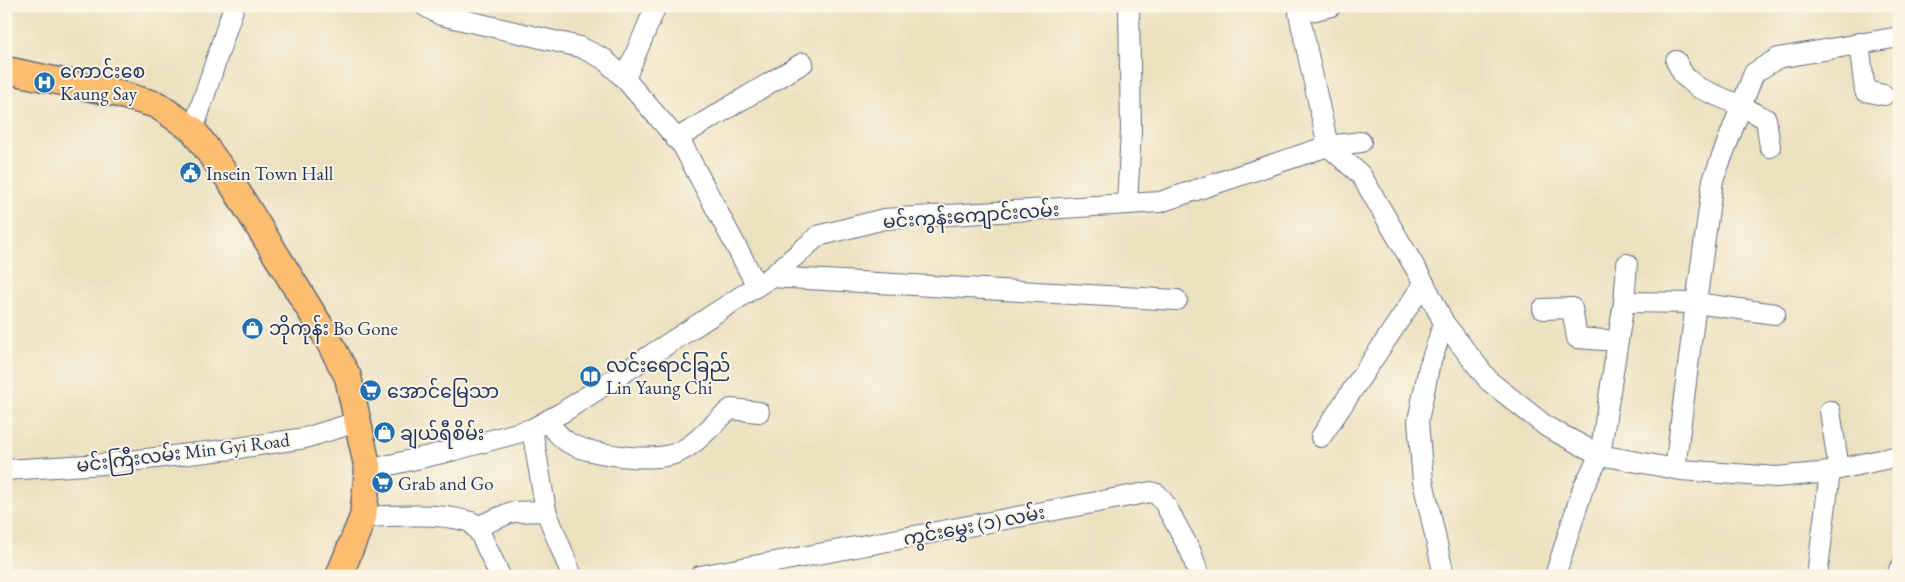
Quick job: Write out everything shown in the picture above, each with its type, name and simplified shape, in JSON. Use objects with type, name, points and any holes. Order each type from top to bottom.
[{"type":"main road","points":[[6,70],[115,93],[157,105],[192,130],[231,182],[325,334],[348,377],[368,470],[363,517],[339,576]]},
{"type":"street","points":[[192,130],[234,6]]},
{"type":"street","points":[[425,6],[441,15],[580,47],[604,59],[625,79],[683,146],[764,282],[1177,300]]},
{"type":"street","points":[[625,79],[656,6]]},
{"type":"street","points":[[1127,204],[1131,131],[1129,6]]},
{"type":"street","points":[[1331,6],[1299,14],[1328,146],[1361,175],[1424,283],[1444,323],[1489,381],[1547,427],[1600,456],[1675,469],[1776,476],[1834,471],[1898,462]]},
{"type":"street","points":[[1675,469],[1712,187],[1754,73],[1778,58],[1899,37]]},
{"type":"street","points":[[1859,43],[1865,91],[1884,95]]},
{"type":"street","points":[[1676,61],[1684,76],[1699,88],[1766,119],[1770,147]]},
{"type":"street","points":[[676,139],[803,63]]},
{"type":"street","name":"မင်းကွန်းကျောင်းလမ်း","points":[[368,470],[455,450],[540,425],[764,282],[818,236],[884,219],[1160,202],[1328,146],[1361,142]]},
{"type":"street","points":[[1555,576],[1583,488],[1600,456],[1624,302],[1627,264]]},
{"type":"street","points":[[1321,437],[1424,283]]},
{"type":"street","points":[[1624,302],[1696,303],[1775,314]]},
{"type":"street","points":[[1543,309],[1572,308],[1577,338],[1618,341]]},
{"type":"street","points":[[1444,323],[1429,367],[1418,421],[1422,481],[1444,576]]},
{"type":"street","points":[[540,425],[567,442],[583,449],[616,456],[648,457],[674,454],[700,439],[719,418],[732,409],[759,412]]},
{"type":"street","points":[[1817,576],[1834,471],[1830,410]]},
{"type":"street","name":"မင်းကြီးလမ်း Min Gyi Road","points":[[6,470],[104,464],[232,450],[305,438],[357,422]]},
{"type":"street","points":[[540,425],[546,511],[572,576]]},
{"type":"street","name":"ကွင်းမွှေး (၁) လမ်း","points":[[700,576],[1150,492],[1157,494],[1165,504],[1192,552],[1199,576]]},
{"type":"street","points":[[363,517],[427,516],[471,522],[479,526],[512,512],[546,511]]},
{"type":"street","points":[[471,522],[481,535],[500,576]]},
{"type":"street","points":[[1898,576],[1899,570]]},
{"type":"place","name":"ကောင်းစေ Kaung Say","points":[[44,82]]},
{"type":"place","name":"Insein Town Hall","points":[[190,173]]},
{"type":"place","name":"ဘိုကုန်း Bo Gone","points":[[253,328]]},
{"type":"place","name":"လင်းရောင်ခြည် Lin Yaung Chi","points":[[590,376]]},
{"type":"place","name":"အောင်မြေသာ","points":[[371,391]]},
{"type":"place","name":"ချယ်ရီစိမ်း","points":[[384,433]]},
{"type":"place","name":"Grab and Go","points":[[382,483]]}]
